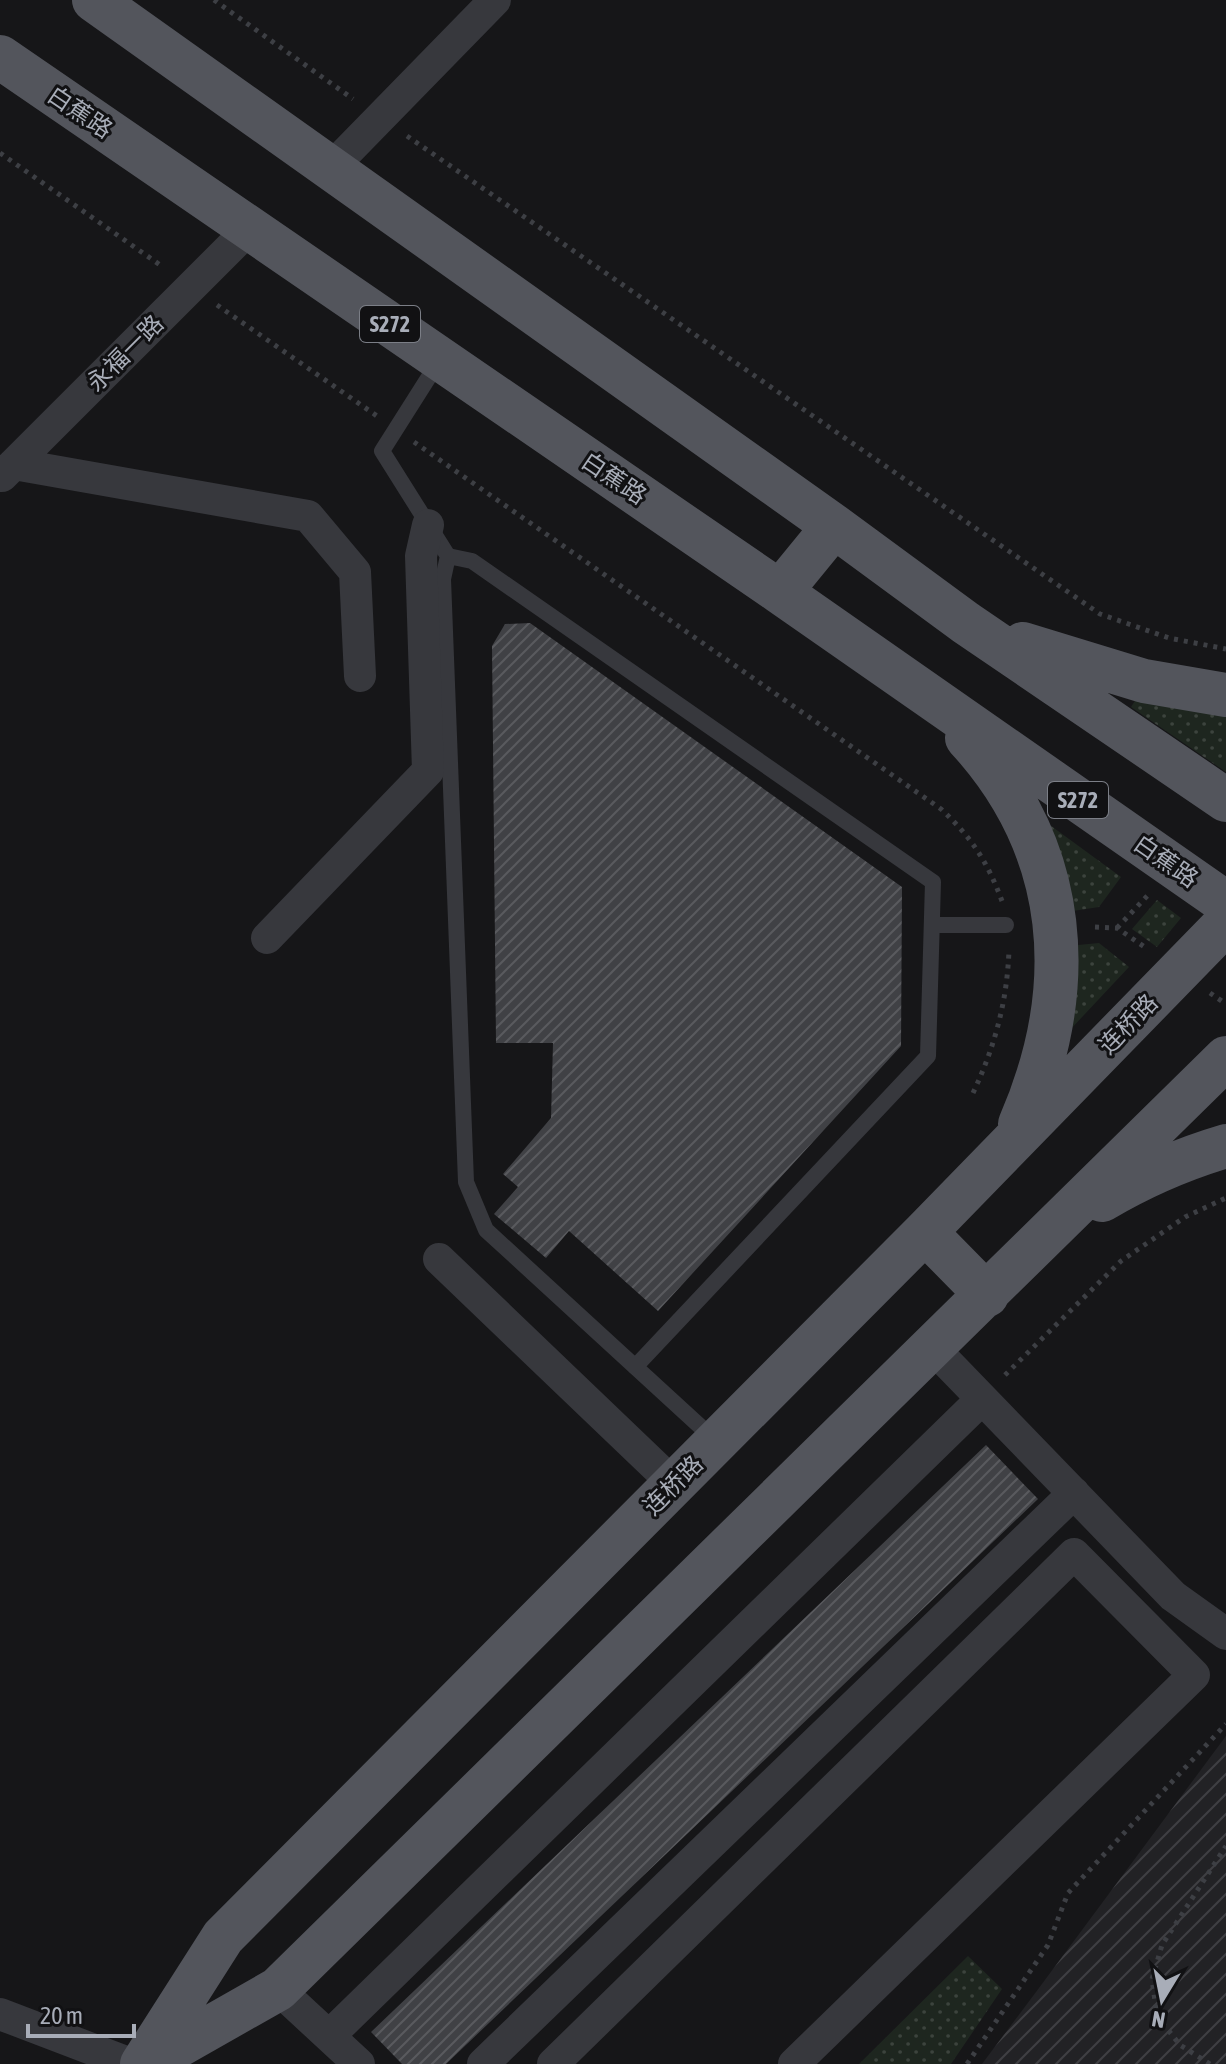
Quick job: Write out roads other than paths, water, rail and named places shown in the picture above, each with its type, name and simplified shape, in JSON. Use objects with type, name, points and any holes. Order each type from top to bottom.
[{"type":"main road","points":[[94,0],[332,167],[966,623],[1226,800]]},
{"type":"main road","name":"白蕉路","points":[[0,57],[780,592],[1226,903]]},
{"type":"main road","points":[[780,592],[834,526]]},
{"type":"main road","points":[[966,623],[1053,655],[1144,681],[1226,695]]},
{"type":"main road","points":[[929,696],[987,760],[1031,830],[1047,875],[1054,922],[1056,973],[1052,1023],[1037,1085],[1011,1145]]},
{"type":"main road","name":"连桥路","points":[[144,2064],[223,1937],[925,1232],[1226,923]]},
{"type":"main road","name":"连桥路","points":[[144,2064],[278,1989],[1226,1058]]},
{"type":"main road","points":[[1058,1225],[1134,1180],[1226,1146]]},
{"type":"main road","points":[[925,1232],[987,1295]]},
{"type":"street","points":[[332,167],[495,0]]},
{"type":"street","name":"永福一路","points":[[7,471],[250,228]]},
{"type":"street","points":[[7,471],[308,516],[355,572],[360,676]]},
{"type":"street","points":[[267,938],[428,771],[421,556],[428,525]]},
{"type":"street","points":[[439,1259],[674,1484]]},
{"type":"street","points":[[933,1348],[1173,1596],[1226,1634]]},
{"type":"street","points":[[329,2036],[982,1399]]},
{"type":"street","points":[[483,2064],[1074,1493]]},
{"type":"street","points":[[553,2064],[1074,1554],[1194,1675],[794,2064]]},
{"type":"street","points":[[278,1989],[359,2064]]},
{"type":"street","points":[[0,2014],[131,2064]]},
{"type":"lane","points":[[440,359],[382,451],[448,556],[443,579],[466,1182],[486,1230],[716,1441]]},
{"type":"lane","points":[[448,556],[472,561],[933,882],[928,1056],[635,1367]]},
{"type":"lane","points":[[932,925],[1006,925]]}]
